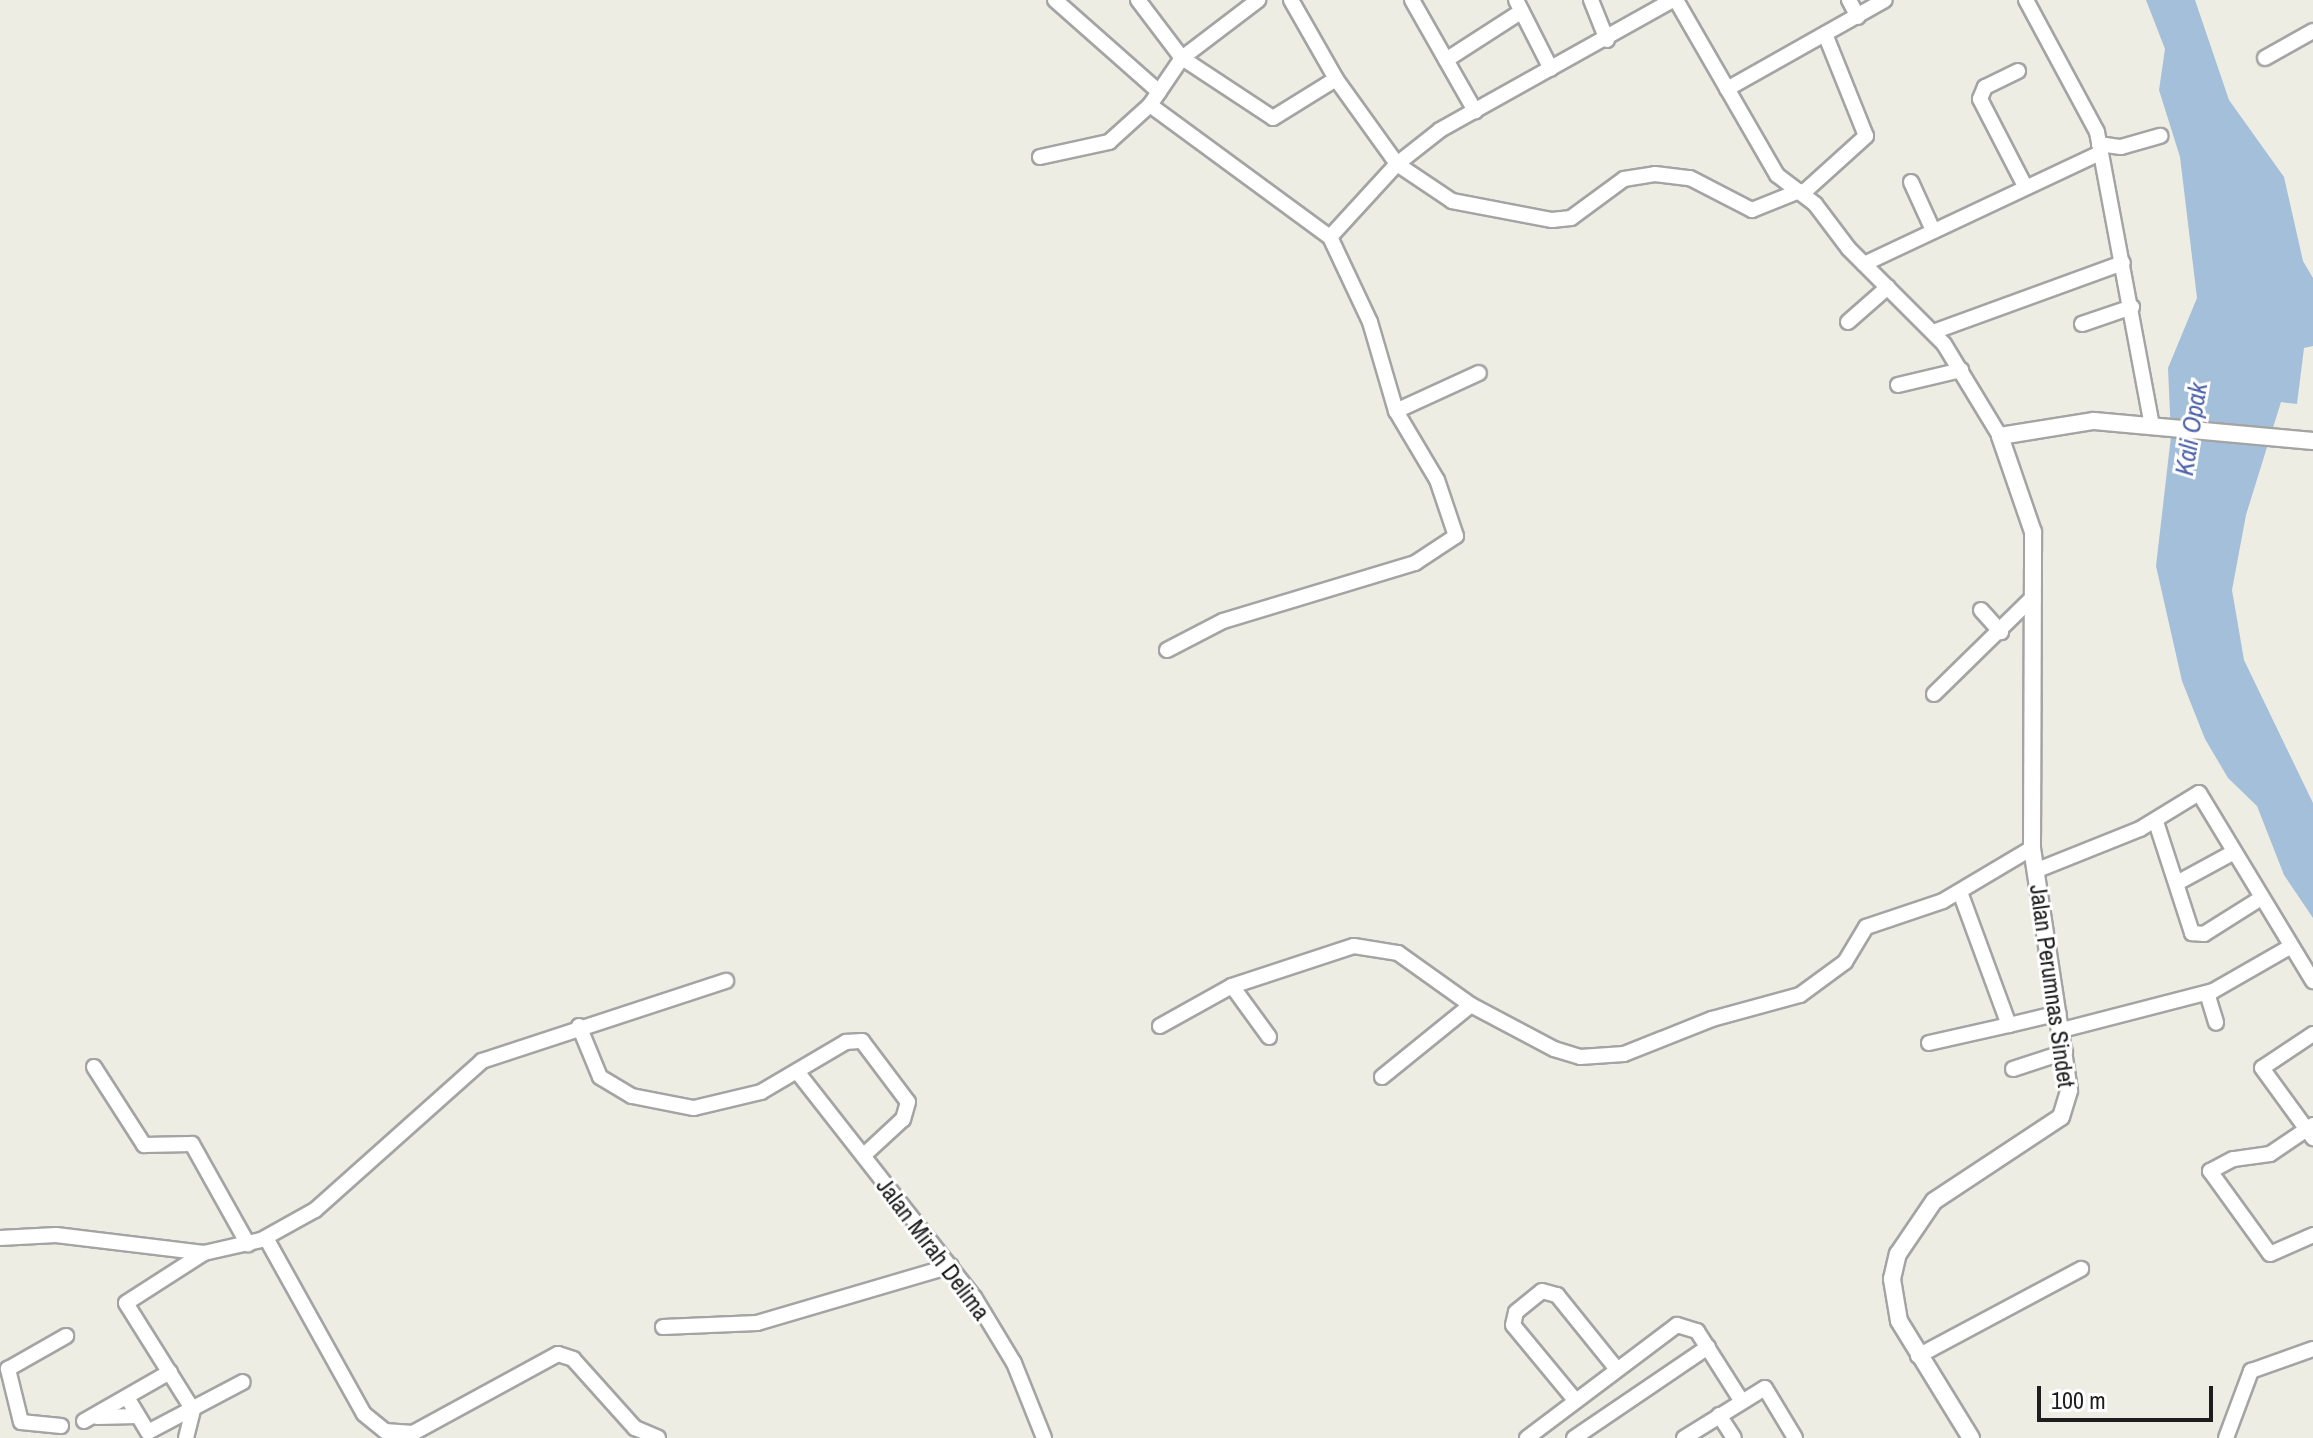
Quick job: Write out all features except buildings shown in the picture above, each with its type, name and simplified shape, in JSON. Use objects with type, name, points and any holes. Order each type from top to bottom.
[{"type":"street","points":[[1055,0],[1154,98],[1330,237],[1370,322],[1396,411],[1437,480],[1456,536],[1415,563],[1223,621],[1167,650]]},
{"type":"street","points":[[1138,0],[1182,58],[1273,118],[1336,79]]},
{"type":"street","points":[[1040,157],[1098,148],[1154,98],[1182,58],[1258,0]]},
{"type":"street","points":[[1291,0],[1336,79],[1397,164],[1452,201],[1552,220],[1571,218],[1624,179],[1655,174],[1690,178],[1752,210],[1801,192],[1866,136],[1825,34]]},
{"type":"street","points":[[1591,0],[1607,40]]},
{"type":"street","points":[[1330,237],[1397,164],[1475,111],[1675,0],[1777,175],[1801,192],[1864,264],[1933,332],[1961,370],[2000,436],[2079,421],[2154,425],[2308,441]]},
{"type":"street","points":[[1849,0],[1858,17]]},
{"type":"street","points":[[1727,89],[1885,0]]},
{"type":"street","points":[[2026,0],[2098,149],[2154,425]]},
{"type":"street","points":[[1417,2],[1475,111]]},
{"type":"street","points":[[1446,60],[1519,6],[1551,69]]},
{"type":"street","points":[[2265,58],[2313,31]]},
{"type":"street","points":[[2018,71],[1985,87],[1980,99],[2025,186]]},
{"type":"street","points":[[1864,264],[2098,149],[2121,147],[2160,136]]},
{"type":"street","points":[[1911,182],[1932,228]]},
{"type":"street","points":[[1933,332],[2123,263]]},
{"type":"street","points":[[1848,322],[1888,287]]},
{"type":"street","points":[[2082,324],[2132,307]]},
{"type":"street","points":[[1898,385],[1961,370]]},
{"type":"street","points":[[1396,411],[1479,373]]},
{"type":"street","name":"Jalan Perumnas Sindet","points":[[1971,1438],[1918,1356],[1894,1305],[1898,1254],[1934,1201],[2061,1117],[2069,1100],[2062,1030],[2032,848],[2033,532],[2000,436]]},
{"type":"street","points":[[1934,694],[2001,632],[2033,597]]},
{"type":"street","points":[[1981,610],[2001,632]]},
{"type":"street","points":[[2035,871],[2156,822],[2199,793],[2258,900],[2313,981]]},
{"type":"street","points":[[2156,822],[2177,883],[2185,925],[2197,935],[2258,900]]},
{"type":"street","points":[[1160,1026],[1232,986],[1354,946],[1398,953],[1471,1005],[1566,1054],[1624,1054],[1712,1019],[1800,995],[1845,962],[1866,927],[1960,892],[2032,848]]},
{"type":"street","points":[[2177,883],[2234,852]]},
{"type":"street","points":[[1960,892],[2009,1025]]},
{"type":"street","points":[[2062,1030],[2207,993],[2288,948]]},
{"type":"street","points":[[0,1238],[56,1235],[204,1253],[266,1238],[315,1210],[464,1072],[579,1026],[726,981]]},
{"type":"street","points":[[1232,986],[1269,1037]]},
{"type":"street","points":[[2207,993],[2216,1023]]},
{"type":"street","points":[[1382,1077],[1471,1005]]},
{"type":"street","points":[[1929,1043],[2059,1013]]},
{"type":"street","points":[[579,1026],[600,1077],[632,1096],[694,1108],[761,1092],[799,1074],[846,1042],[869,1046],[908,1102],[903,1119],[863,1156]]},
{"type":"street","points":[[2313,1034],[2262,1068],[2311,1131],[2270,1154],[2233,1159],[2210,1171],[2270,1254],[2313,1235]]},
{"type":"street","points":[[2013,1069],[2065,1052]]},
{"type":"street","points":[[94,1067],[144,1145],[192,1144],[248,1244]]},
{"type":"street","name":"Jalan Mirah Delima","points":[[799,1074],[951,1266],[1014,1363],[1044,1438]]},
{"type":"street","points":[[266,1238],[364,1414],[385,1431],[413,1433],[548,1357],[566,1355],[635,1428],[658,1438]]},
{"type":"street","points":[[187,1432],[193,1410],[126,1303],[204,1253]]},
{"type":"street","points":[[663,1327],[757,1323],[951,1266]]},
{"type":"street","points":[[1918,1356],[2081,1269]]},
{"type":"street","points":[[1575,1400],[1513,1325],[1514,1314],[1542,1291],[1557,1295],[1616,1368]]},
{"type":"street","points":[[1527,1438],[1677,1325],[1693,1327],[1741,1400]]},
{"type":"street","points":[[61,1426],[21,1422],[8,1369],[66,1336]]},
{"type":"street","points":[[1574,1438],[1708,1347]]},
{"type":"street","points":[[2226,1438],[2251,1371],[2313,1349]]},
{"type":"street","points":[[137,1416],[88,1419],[128,1399],[170,1372]]},
{"type":"street","points":[[128,1399],[148,1432],[243,1382]]},
{"type":"street","points":[[1684,1438],[1765,1388],[1795,1438]]},
{"type":"street","points":[[1719,1415],[1734,1438]]},
{"type":"water","name":"Kali Opak","points":[[2146,0],[2195,0],[2229,100],[2284,177],[2303,261],[2313,278],[2313,346],[2304,348],[2297,404],[2281,402],[2246,515],[2232,590],[2244,660],[2313,803],[2313,918],[2284,875],[2257,806],[2228,778],[2205,739],[2182,681],[2156,566],[2171,436],[2168,368],[2197,298],[2180,157],[2159,90],[2165,49]]}]
